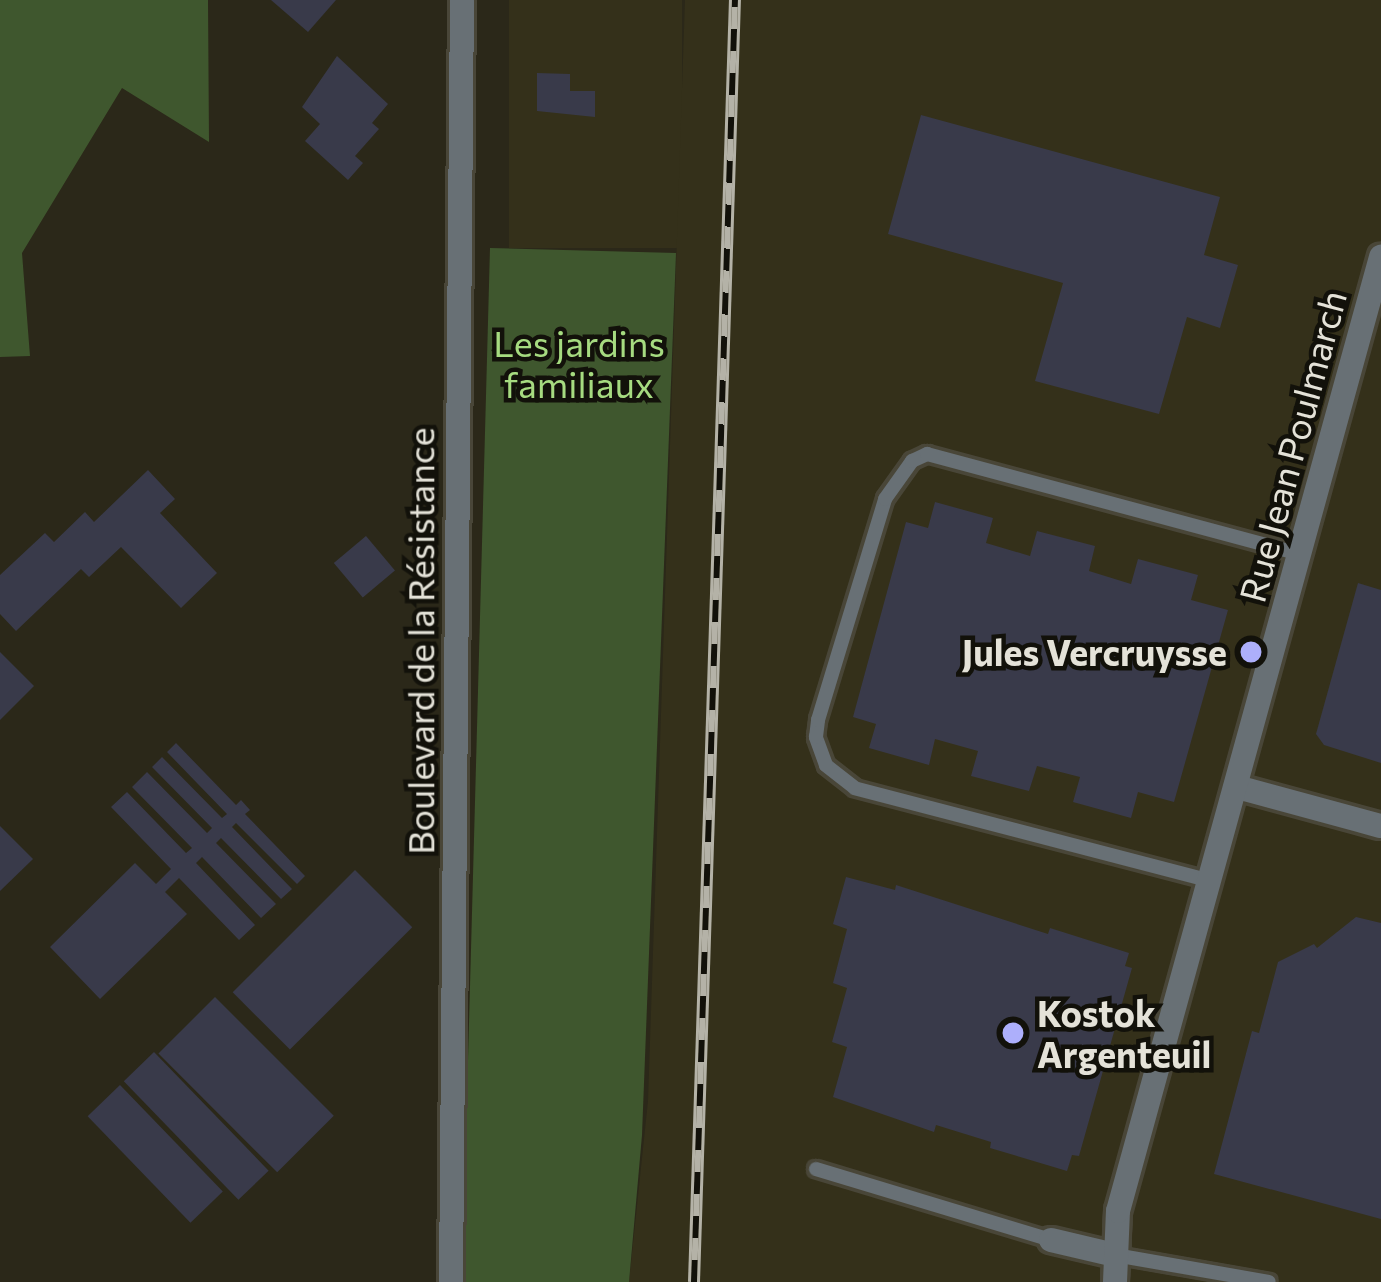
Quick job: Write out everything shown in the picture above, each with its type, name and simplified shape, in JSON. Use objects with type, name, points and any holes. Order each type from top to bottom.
[{"type":"street","name":"Boulevard de la Résistance","points":[[451,1282],[461,0]]},
{"type":"street","name":"Rue Jean Poulmarch","points":[[1115,1282],[1118,1211],[1381,256]]},
{"type":"street","points":[[1237,787],[1381,826]]},
{"type":"street","points":[[1051,1240],[1114,1255]]},
{"type":"lane","points":[[1210,881],[855,788],[826,765],[816,736],[818,720],[885,499],[912,461],[927,454],[1300,554]]},
{"type":"lane","points":[[816,1169],[1051,1240]]},
{"type":"lane","points":[[1114,1255],[1269,1282]]},
{"type":"shaded area","points":[[509,0],[682,0],[682,248],[509,248]]},
{"type":"shaded area","points":[[685,0],[1381,0],[1381,1282],[629,1282],[648,1101]]},
{"type":"green space","points":[[0,0],[208,0],[209,142],[122,88],[22,253],[30,356],[0,357]]},
{"type":"green space","name":"Les jardins familiaux","points":[[490,248],[676,253],[642,1135],[629,1282],[462,1282]]},
{"type":"building","points":[[271,0],[336,0],[308,32]]},
{"type":"building","points":[[337,56],[388,104],[372,123],[379,129],[355,156],[363,163],[348,180],[305,141],[320,124],[302,107]]},
{"type":"building","points":[[537,73],[570,74],[570,91],[595,91],[595,117],[537,111]]},
{"type":"building","points":[[921,115],[1220,197],[1204,255],[1238,265],[1220,328],[1187,317],[1159,414],[1035,381],[1063,283],[888,234]]},
{"type":"building","points":[[148,470],[175,499],[160,513],[217,573],[181,608],[121,547],[89,577],[81,569],[16,631],[0,614],[0,575],[45,533],[54,542],[85,512],[94,522]]},
{"type":"building","points":[[935,502],[993,518],[986,543],[1030,556],[1037,531],[1095,546],[1089,571],[1131,584],[1138,559],[1198,575],[1191,600],[1228,610],[1174,802],[1138,792],[1131,818],[1073,802],[1080,777],[1037,766],[1029,791],[971,776],[978,751],[935,739],[929,765],[869,748],[876,724],[853,717],[906,522],[928,528]]},
{"type":"building","points":[[366,536],[395,570],[363,597],[334,563]]},
{"type":"building","points":[[1358,583],[1381,590],[1381,763],[1324,745],[1316,734]]},
{"type":"building","points":[[0,652],[34,686],[0,720]]},
{"type":"building","points":[[176,743],[236,805],[241,800],[250,810],[245,814],[305,876],[297,884],[236,823],[232,827],[292,889],[281,899],[221,838],[216,843],[276,904],[261,918],[202,857],[196,863],[255,925],[239,940],[179,878],[165,892],[187,914],[100,999],[50,947],[135,863],[156,884],[171,869],[111,807],[127,792],[186,853],[192,848],[132,787],[147,772],[207,833],[212,828],[152,767],[162,757],[222,818],[227,814],[167,752]]},
{"type":"building","points":[[0,826],[33,859],[0,891]]},
{"type":"building","points":[[355,870],[412,927],[290,1050],[233,992]]},
{"type":"building","points":[[846,877],[895,890],[896,885],[1048,934],[1050,928],[1129,953],[1125,966],[1132,968],[1079,1156],[1072,1155],[1067,1171],[990,1148],[991,1142],[936,1125],[934,1132],[833,1097],[847,1047],[832,1042],[847,988],[833,983],[847,929],[833,924]]},
{"type":"building","points":[[1356,917],[1381,923],[1381,1219],[1214,1174],[1252,1031],[1259,1033],[1278,962],[1314,944],[1317,948]]},
{"type":"building","points":[[215,997],[334,1116],[277,1172],[158,1054]]},
{"type":"building","points":[[154,1052],[269,1171],[238,1200],[124,1081]]},
{"type":"building","points":[[120,1085],[223,1191],[190,1223],[88,1116]]},
{"type":"railway","points":[[694,1282],[735,0]]},
{"type":"place","name":"Jules Vercruysse","points":[[1251,652]]},
{"type":"place","name":"Kostok Argenteuil","points":[[1013,1033]]}]
